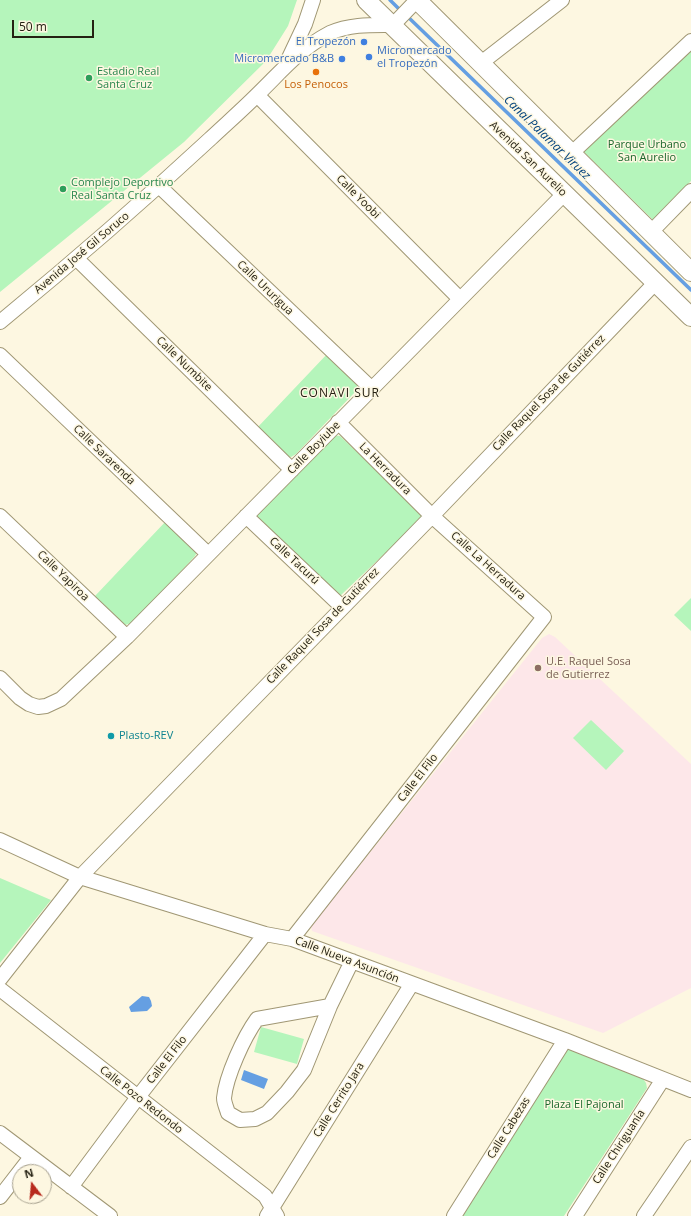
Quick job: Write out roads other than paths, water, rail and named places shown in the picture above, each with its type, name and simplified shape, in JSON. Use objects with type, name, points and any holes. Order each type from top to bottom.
[{"type":"main road","name":"Avenida San Aurelio","points":[[366,0],[395,23],[564,194],[691,317]]},
{"type":"main road","points":[[415,1],[573,152],[691,272]]},
{"type":"street","name":"Avenida José Gil Soruco","points":[[283,66],[302,31],[312,0]]},
{"type":"street","points":[[481,63],[562,0]]},
{"type":"street","points":[[395,23],[415,1]]},
{"type":"street","name":"Avenida José Gil Soruco","points":[[0,322],[77,259],[159,186],[257,95],[283,66],[307,47],[332,32],[362,24],[395,23]]},
{"type":"street","points":[[573,152],[691,41]]},
{"type":"street","name":"Calle Yoobi","points":[[257,95],[460,299]]},
{"type":"street","name":"Calle Ururigua","points":[[159,186],[372,389]]},
{"type":"street","points":[[651,232],[691,191]]},
{"type":"street","name":"Calle Boyiube","points":[[0,678],[20,698],[34,705],[46,706],[61,699],[127,637],[564,194]]},
{"type":"street","name":"Calle Numbite","points":[[77,259],[292,470]]},
{"type":"street","name":"Calle Raquel Sosa de Gutiérrez","points":[[0,979],[80,877],[432,516],[656,282]]},
{"type":"street","name":"Calle Sararenda","points":[[0,355],[208,554]]},
{"type":"street","name":"La Herradura","points":[[338,422],[432,516]]},
{"type":"street","name":"Calle Yapiroa","points":[[0,516],[127,637]]},
{"type":"street","name":"Calle Tacurú","points":[[246,516],[342,607]]},
{"type":"street","name":"Calle La Herradura","points":[[432,516],[544,617]]},
{"type":"street","name":"Calle El Filo","points":[[292,939],[544,617]]},
{"type":"street","name":"Calle Nueva Asunción","points":[[0,840],[80,877],[265,934],[292,939],[411,985],[565,1040],[691,1090]]},
{"type":"street","name":"Calle El Filo","points":[[71,1187],[138,1097],[265,934]]},
{"type":"street","points":[[330,1006],[257,1019],[244,1040],[228,1084],[224,1099],[228,1113],[240,1120],[255,1119],[267,1113],[287,1092],[304,1070],[330,1006],[352,961]]},
{"type":"street","name":"Calle Cerrito Jara","points":[[272,1214],[411,985]]},
{"type":"street","name":"Calle Pozo Redondo","points":[[0,989],[265,1196],[272,1214]]},
{"type":"street","name":"Calle Cabezas","points":[[454,1216],[565,1040]]},
{"type":"street","name":"Calle Chiriguanía","points":[[575,1216],[664,1078]]},
{"type":"street","points":[[0,1133],[110,1216]]},
{"type":"street","points":[[644,1216],[691,1147]]},
{"type":"street","points":[[0,1197],[30,1157]]},
{"type":"water","points":[[142,996],[149,997],[152,1006],[147,1011],[131,1012],[129,1007]]},
{"type":"water","points":[[244,1070],[268,1079],[264,1089],[241,1080]]},
{"type":"waterway","name":"Canal Palamar Viruez","points":[[390,0],[402,12]]},
{"type":"waterway","name":"Canal Palamar Viruez","points":[[407,16],[691,290]]},
{"type":"place","name":"El Tropezón","points":[[364,42]]},
{"type":"place","name":"Micromercado el Tropezón","points":[[369,57]]},
{"type":"place","name":"Micromercado B&B","points":[[342,59]]},
{"type":"place","name":"Los Penocos","points":[[316,72]]},
{"type":"place","name":"Estadio Real Santa Cruz","points":[[89,78]]},
{"type":"place","name":"Complejo Deportivo Real Santa Cruz","points":[[63,189]]},
{"type":"place","name":"U.E. Raquel Sosa de Gutierrez","points":[[538,668]]},
{"type":"place","name":"Plasto-REV","points":[[111,736]]},
{"type":"district","name":"CONAVI SUR","points":[[340,394]]},
{"type":"park label","name":"Parque Urbano San Aurelio","points":[[647,151]]},
{"type":"park label","name":"Plaza El Pajonal","points":[[584,1105]]}]
